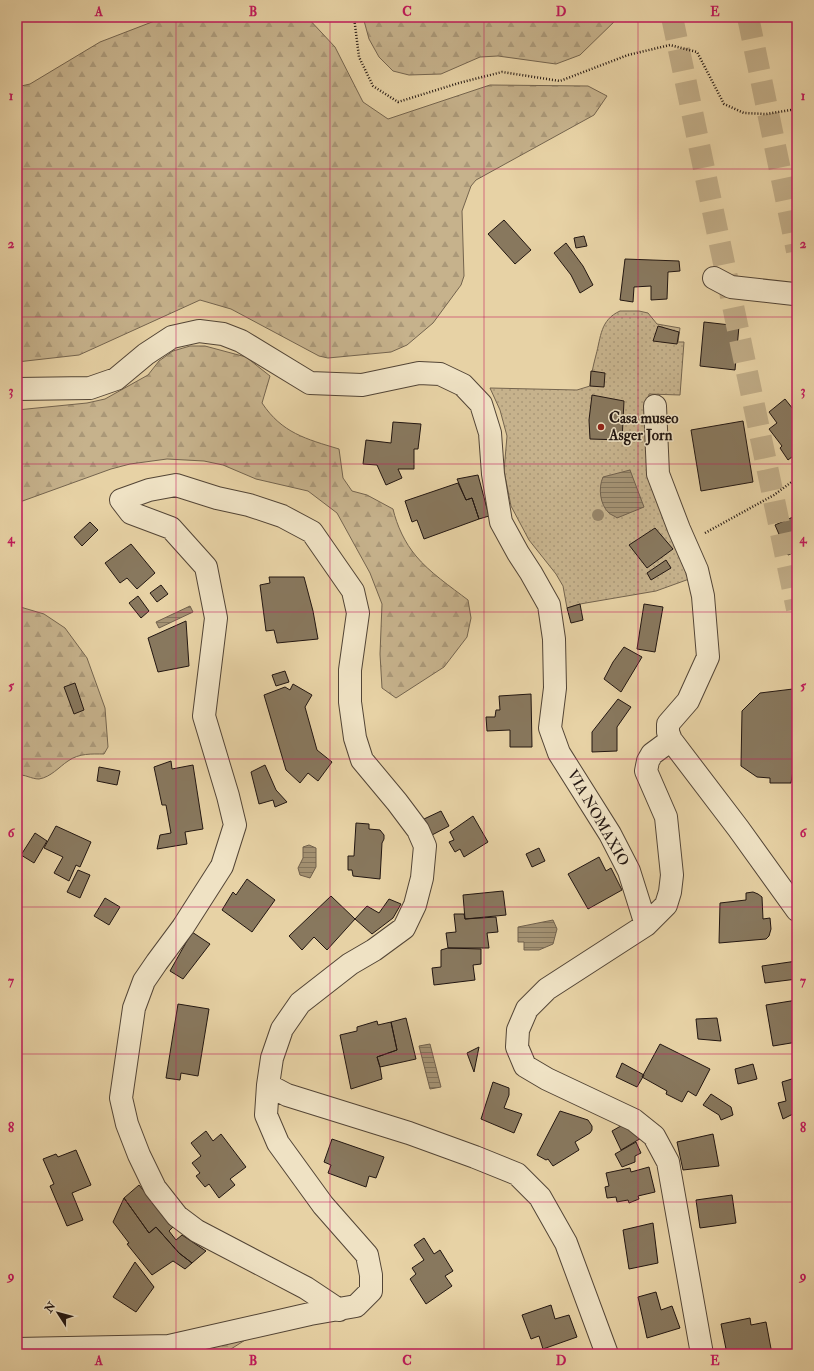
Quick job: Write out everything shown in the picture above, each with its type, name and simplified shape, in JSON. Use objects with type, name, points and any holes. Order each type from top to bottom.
[{"type":"street","points":[[714,278],[731,286],[794,294],[797,293]]},
{"type":"street","name":"VIA NOMAXIO","points":[[17,389],[90,388],[116,379],[146,354],[172,337],[199,331],[223,334],[241,341],[310,383],[362,386],[418,373],[440,374],[463,385],[481,404],[490,433],[493,474],[501,522],[549,606],[554,639],[555,688],[550,728],[559,753],[610,834],[629,871],[646,925]]},
{"type":"street","points":[[655,406],[658,474],[685,543],[698,570],[703,596],[708,657],[688,701],[668,724],[668,732],[671,740],[738,828],[797,910]]},
{"type":"street","points":[[17,1350],[169,1346],[310,1314],[339,1310],[356,1306],[371,1291],[371,1275],[367,1255],[323,1205],[278,1143],[266,1115],[268,1085],[272,1058],[282,1029],[300,1004],[350,964],[374,950],[404,928],[415,905],[422,878],[425,846],[418,830],[362,760],[355,738],[350,702],[350,670],[358,613],[353,591],[312,532],[282,516],[249,504],[216,498],[176,485],[149,490],[122,500],[131,513],[171,528],[206,567],[216,618],[204,716],[228,796],[235,825],[222,866],[183,927],[144,981],[134,1008],[121,1098],[127,1124],[139,1155],[155,1188],[177,1216],[197,1231],[306,1288],[339,1310]]},
{"type":"street","points":[[671,740],[652,754],[648,761],[646,771],[666,817],[672,876],[670,892],[666,905],[646,925],[547,989],[527,1009],[518,1030],[517,1048],[525,1066],[547,1079],[634,1120],[654,1136],[668,1162],[702,1354]]},
{"type":"street","points":[[268,1085],[287,1095],[409,1133],[517,1174],[540,1197],[566,1243],[607,1354]]},
{"type":"path","points":[[354,17],[359,57],[373,86],[398,102],[459,83],[502,72],[560,81],[628,55],[670,44],[696,52],[724,104],[744,113],[766,114],[797,109]]},
{"type":"path","points":[[685,543],[746,511],[797,478]]},
{"type":"green space","points":[[165,17],[307,17],[335,47],[363,102],[388,119],[490,85],[588,86],[607,96],[594,115],[476,180],[471,186],[462,211],[464,276],[461,285],[433,323],[407,345],[391,352],[328,358],[319,356],[231,309],[200,300],[79,355],[17,362],[17,87],[30,84],[100,42]]},
{"type":"green space","points":[[363,17],[619,17],[580,55],[556,64],[498,56],[480,57],[441,74],[409,75],[393,71],[379,57],[369,39]]},
{"type":"green space","points":[[620,311],[639,311],[648,313],[657,324],[680,328],[678,342],[684,342],[680,395],[649,394],[646,438],[692,578],[656,591],[580,604],[567,608],[563,586],[556,574],[529,540],[511,506],[504,471],[507,436],[500,410],[490,388],[577,390],[590,386],[602,330],[609,319]]},
{"type":"green space","points":[[190,346],[205,346],[246,357],[270,376],[262,403],[270,413],[286,428],[296,434],[339,449],[343,478],[352,491],[367,495],[393,509],[402,534],[408,546],[416,556],[434,574],[468,600],[471,618],[467,637],[444,667],[396,698],[382,688],[380,654],[382,604],[370,573],[337,513],[308,491],[256,479],[223,465],[204,461],[167,459],[130,464],[111,469],[17,503],[17,410],[87,403],[105,399],[148,375],[159,361],[173,351]]},
{"type":"green space","points":[[17,606],[44,614],[65,628],[87,658],[105,708],[108,747],[104,754],[86,754],[72,758],[51,774],[39,779],[17,775]]},
{"type":"green space","points":[[250,1337],[223,1354],[183,1354]]},
{"type":"shaded area","points":[[630,470],[644,507],[617,518],[609,513],[604,506],[600,491],[601,481],[603,477]]},
{"type":"shaded area","points":[[190,606],[193,612],[159,628],[156,622]]},
{"type":"shaded area","points":[[309,845],[316,848],[316,867],[310,878],[300,875],[298,868],[303,858],[303,847]]},
{"type":"shaded area","points":[[553,920],[557,929],[553,944],[539,950],[524,950],[524,942],[518,942],[518,927]]},
{"type":"shaded area","points":[[430,1044],[441,1087],[430,1089],[419,1046]]},
{"type":"building","points":[[504,220],[531,250],[515,264],[488,234]]},
{"type":"building","points":[[584,236],[587,246],[576,248],[574,238]]},
{"type":"building","points":[[566,243],[583,266],[593,285],[580,293],[571,275],[554,253]]},
{"type":"building","points":[[625,259],[679,261],[680,271],[668,272],[667,299],[651,300],[651,286],[634,287],[633,302],[620,300]]},
{"type":"building","points":[[704,322],[739,326],[735,370],[700,366]]},
{"type":"building","points":[[658,326],[679,332],[677,344],[653,341]]},
{"type":"building","points":[[591,371],[605,373],[604,387],[590,386]]},
{"type":"building","points":[[592,395],[624,401],[622,440],[590,439],[589,420]]},
{"type":"building","points":[[785,399],[793,409],[795,407],[797,409],[797,453],[788,460],[780,448],[782,446],[769,429],[777,423],[769,412]]},
{"type":"building","points":[[743,421],[753,482],[701,491],[691,430]]},
{"type":"building","points":[[393,422],[421,424],[418,449],[414,449],[414,469],[398,469],[402,478],[386,485],[377,465],[363,464],[366,440],[391,443]]},
{"type":"building","points":[[478,475],[489,516],[479,519],[472,498],[466,500],[457,479]]},
{"type":"building","points":[[458,483],[466,500],[472,498],[479,519],[424,539],[417,520],[412,522],[405,501]]},
{"type":"building","points":[[793,517],[797,526],[797,551],[788,555],[775,525]]},
{"type":"building","points":[[90,522],[98,530],[82,546],[74,537]]},
{"type":"building","points":[[655,528],[673,549],[647,568],[629,545]]},
{"type":"building","points":[[131,544],[155,573],[137,589],[127,578],[120,583],[105,563]]},
{"type":"building","points":[[666,560],[671,568],[651,580],[647,573]]},
{"type":"building","points":[[269,577],[304,577],[313,611],[318,639],[277,643],[274,630],[266,631],[260,585],[270,583]]},
{"type":"building","points":[[161,585],[168,594],[157,602],[150,593]]},
{"type":"building","points":[[138,596],[149,611],[141,618],[129,603]]},
{"type":"building","points":[[580,604],[583,620],[571,623],[567,608]]},
{"type":"building","points":[[644,604],[663,607],[655,652],[637,649]]},
{"type":"building","points":[[186,621],[189,666],[158,672],[148,638]]},
{"type":"building","points":[[624,647],[642,657],[621,692],[604,679],[613,662]]},
{"type":"building","points":[[285,671],[289,682],[276,686],[272,675]]},
{"type":"building","points":[[75,683],[84,710],[74,714],[64,687]]},
{"type":"building","points":[[293,684],[312,695],[305,707],[317,750],[332,762],[318,781],[308,773],[300,783],[286,770],[264,695],[285,687],[290,690]]},
{"type":"building","points":[[793,689],[796,752],[791,783],[770,783],[770,778],[757,777],[741,766],[742,711],[760,693]]},
{"type":"building","points":[[531,694],[532,747],[510,747],[510,730],[487,731],[486,717],[495,717],[496,710],[500,710],[499,696]]},
{"type":"building","points":[[618,699],[631,707],[617,727],[617,751],[592,752],[592,732]]},
{"type":"building","points":[[171,761],[172,769],[193,765],[203,829],[185,832],[187,844],[157,849],[160,835],[171,833],[166,805],[162,805],[154,767]]},
{"type":"building","points":[[265,765],[276,790],[287,802],[275,807],[273,800],[259,804],[251,772]]},
{"type":"building","points":[[99,767],[120,771],[117,785],[97,781]]},
{"type":"building","points":[[441,811],[449,826],[432,835],[424,819]]},
{"type":"building","points":[[473,816],[488,842],[464,857],[460,849],[455,852],[449,842],[454,840],[450,832]]},
{"type":"building","points":[[356,823],[369,824],[369,829],[380,830],[384,835],[382,843],[380,879],[353,876],[352,870],[348,870],[348,856],[354,856]]},
{"type":"building","points":[[56,826],[91,842],[80,867],[76,865],[69,881],[54,873],[63,857],[44,848]]},
{"type":"building","points":[[35,833],[47,841],[34,863],[21,855]]},
{"type":"building","points":[[539,848],[545,861],[532,867],[526,854]]},
{"type":"building","points":[[599,857],[606,871],[611,868],[622,890],[588,909],[568,874]]},
{"type":"building","points":[[78,870],[90,875],[80,898],[67,892]]},
{"type":"building","points":[[247,879],[275,900],[252,932],[222,910],[233,892],[236,895]]},
{"type":"building","points":[[503,891],[506,915],[465,919],[463,895]]},
{"type":"building","points":[[753,892],[762,897],[763,919],[770,918],[771,929],[769,936],[766,939],[719,943],[720,903],[746,900],[746,893]]},
{"type":"building","points":[[331,896],[355,919],[327,950],[314,937],[302,950],[289,936]]},
{"type":"building","points":[[105,898],[120,907],[109,925],[94,916]]},
{"type":"building","points":[[389,899],[401,904],[393,918],[372,934],[355,919],[367,906],[379,913]]},
{"type":"building","points":[[454,914],[464,914],[465,919],[496,917],[498,932],[487,933],[489,948],[448,948],[446,933],[456,932]]},
{"type":"building","points":[[192,932],[210,944],[183,979],[170,971]]},
{"type":"building","points":[[448,948],[481,949],[481,964],[473,965],[475,980],[434,985],[432,968],[441,967],[441,950]]},
{"type":"building","points":[[797,961],[797,979],[765,983],[762,966]]},
{"type":"building","points":[[797,1000],[797,1042],[773,1046],[766,1005]]},
{"type":"building","points":[[178,1004],[209,1009],[198,1076],[181,1073],[180,1080],[166,1078]]},
{"type":"building","points":[[406,1018],[416,1059],[380,1067],[377,1057],[397,1050],[391,1022]]},
{"type":"building","points":[[717,1018],[721,1041],[698,1039],[696,1019]]},
{"type":"building","points":[[377,1021],[378,1025],[391,1022],[397,1050],[377,1057],[382,1079],[351,1089],[340,1035],[357,1031],[357,1027]]},
{"type":"building","points":[[660,1044],[710,1069],[696,1096],[688,1091],[682,1102],[666,1094],[667,1091],[642,1077]]},
{"type":"building","points":[[479,1047],[474,1072],[467,1053]]},
{"type":"building","points":[[622,1063],[644,1075],[637,1087],[616,1077]]},
{"type":"building","points":[[753,1064],[757,1079],[738,1084],[735,1069]]},
{"type":"building","points":[[795,1078],[797,1084],[797,1112],[783,1119],[778,1103],[786,1101],[782,1082]]},
{"type":"building","points":[[493,1082],[509,1088],[509,1095],[504,1108],[522,1114],[514,1133],[481,1119]]},
{"type":"building","points":[[711,1094],[731,1107],[733,1115],[721,1120],[719,1115],[703,1105]]},
{"type":"building","points":[[560,1111],[588,1120],[592,1126],[592,1130],[590,1133],[575,1142],[579,1150],[553,1166],[548,1159],[546,1160],[537,1155]]},
{"type":"building","points":[[626,1123],[643,1137],[621,1150],[612,1131]]},
{"type":"building","points":[[206,1131],[213,1141],[221,1134],[246,1167],[230,1179],[235,1185],[219,1198],[209,1184],[205,1187],[196,1176],[200,1173],[192,1163],[201,1156],[191,1143]]},
{"type":"building","points":[[713,1134],[719,1166],[683,1170],[677,1142]]},
{"type":"building","points":[[332,1139],[384,1157],[376,1178],[369,1176],[366,1187],[328,1173],[331,1165],[324,1162]]},
{"type":"building","points":[[636,1142],[641,1153],[635,1156],[635,1162],[622,1167],[615,1154]]},
{"type":"building","points":[[76,1150],[91,1185],[72,1193],[83,1220],[67,1226],[50,1186],[54,1184],[43,1159],[56,1154],[58,1157]]},
{"type":"building","points":[[649,1167],[655,1192],[638,1196],[639,1199],[629,1203],[628,1200],[617,1202],[616,1197],[607,1198],[605,1187],[609,1186],[606,1173],[630,1168],[631,1172]]},
{"type":"building","points":[[139,1185],[173,1227],[169,1231],[176,1240],[182,1235],[206,1251],[192,1263],[179,1253],[156,1227],[149,1233],[124,1198]]},
{"type":"building","points":[[732,1195],[736,1223],[700,1228],[696,1200]]},
{"type":"building","points":[[124,1198],[149,1233],[156,1227],[179,1253],[192,1263],[185,1269],[173,1261],[152,1275],[127,1244],[129,1243],[113,1222]]},
{"type":"building","points":[[653,1223],[658,1263],[629,1269],[623,1230]]},
{"type":"building","points":[[424,1238],[434,1254],[440,1250],[453,1271],[445,1276],[452,1286],[426,1304],[410,1279],[416,1274],[412,1268],[424,1260],[414,1245]]},
{"type":"building","points":[[797,1258],[797,1291],[793,1259]]},
{"type":"building","points":[[135,1262],[154,1287],[136,1312],[113,1297]]},
{"type":"building","points":[[656,1292],[661,1310],[672,1306],[680,1328],[647,1338],[638,1297]]},
{"type":"building","points":[[551,1305],[555,1319],[569,1315],[577,1337],[543,1349],[539,1336],[531,1339],[522,1315]]},
{"type":"building","points":[[750,1318],[751,1325],[766,1322],[772,1354],[727,1354],[721,1324]]},
{"type":"tunnel","points":[[672,17],[797,609]]},
{"type":"tunnel","points":[[748,17],[797,251]]},
{"type":"place","name":"Casa museo Asger Jorn","points":[[601,427]]}]
